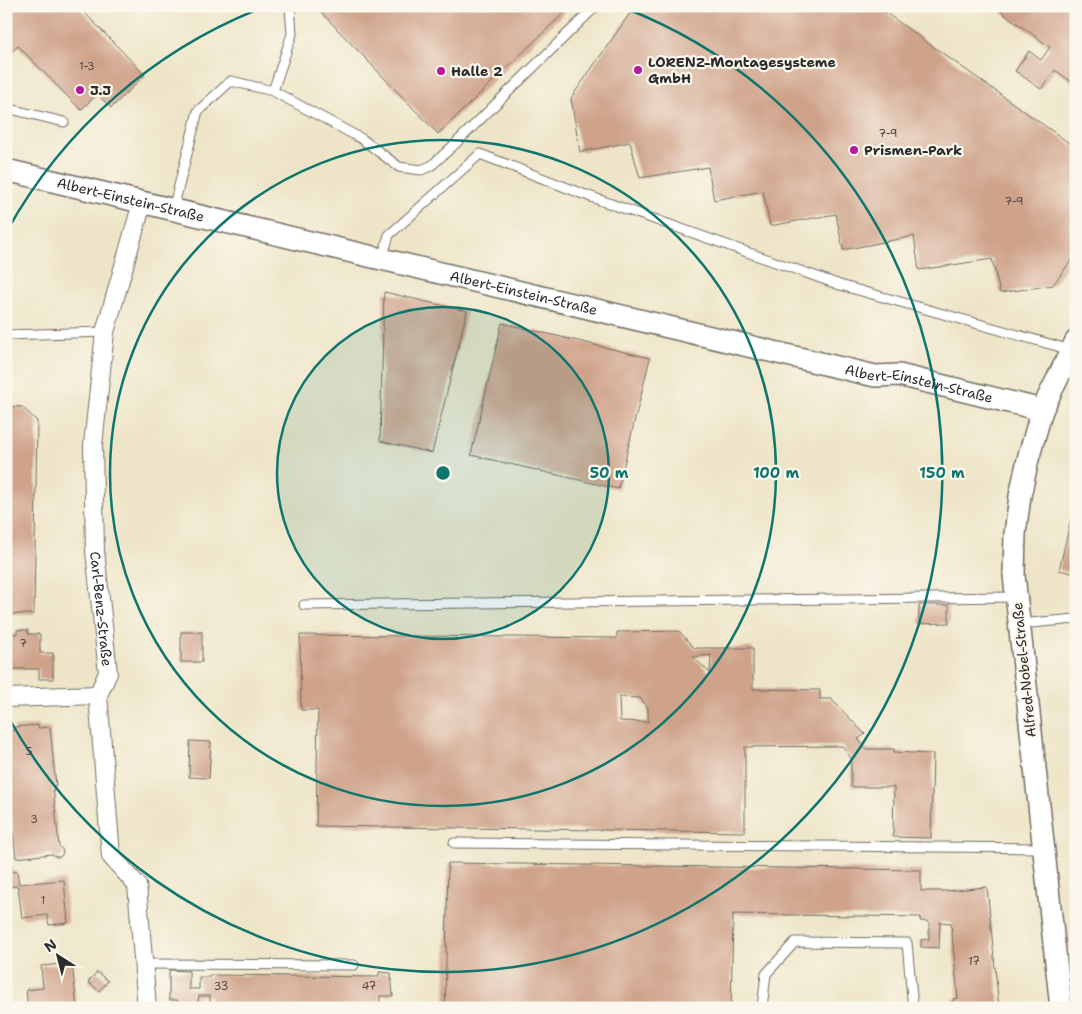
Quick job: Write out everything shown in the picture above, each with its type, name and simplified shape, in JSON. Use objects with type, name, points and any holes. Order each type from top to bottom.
[{"type":"street","name":"Albert-Einstein-Straße","points":[[6,170],[866,374],[875,376],[899,375],[1042,410]]},
{"type":"street","name":"Carl-Benz-Straße","points":[[142,203],[105,332],[93,445],[94,551],[108,674],[98,695],[111,856],[138,885],[146,1008]]},
{"type":"street","name":"Alfred-Nobel-Straße","points":[[1061,1008],[1014,575],[1015,534],[1020,496],[1042,410],[1073,346]]},
{"type":"street","points":[[6,698],[98,695]]},
{"type":"lane","points":[[273,91],[292,34],[290,6]]},
{"type":"lane","points":[[173,209],[198,112],[231,81],[273,91],[362,139],[399,167],[421,170],[431,166],[454,145],[596,6]]},
{"type":"lane","points":[[6,108],[64,122]]},
{"type":"lane","points":[[382,260],[389,235],[480,154],[583,194],[840,285],[1073,346]]},
{"type":"lane","points":[[6,335],[105,332]]},
{"type":"lane","points":[[304,605],[1016,597]]},
{"type":"lane","points":[[1019,624],[1076,619]]},
{"type":"lane","points":[[454,843],[1043,848]]},
{"type":"lane","points":[[762,1008],[766,974],[795,942],[907,943],[913,1008]]},
{"type":"lane","points":[[143,964],[354,965]]},
{"type":"building","points":[[6,6],[78,6],[145,75],[111,108],[97,94],[81,110],[18,46],[6,57]]},
{"type":"building","name":"Halle 2","points":[[315,6],[571,6],[438,134]]},
{"type":"building","name":"Prismen-Park","points":[[635,6],[658,6],[664,10],[667,6],[876,6],[1076,148],[1076,254],[1053,285],[1000,293],[992,259],[919,270],[914,236],[843,250],[836,214],[770,226],[763,191],[714,200],[708,167],[640,178],[630,142],[580,152],[571,98]]},
{"type":"building","points":[[993,6],[1076,6],[1076,85],[1055,70],[1041,89],[1015,71],[1029,51],[1041,60],[1050,47]]},
{"type":"building","points":[[384,292],[467,311],[432,453],[380,441]]},
{"type":"building","points":[[502,323],[650,358],[618,489],[471,455]]},
{"type":"building","points":[[6,406],[22,407],[37,421],[34,614],[6,614]]},
{"type":"building","points":[[1076,503],[1076,574],[1059,570]]},
{"type":"building","points":[[919,605],[949,605],[949,623],[919,624]]},
{"type":"building","points":[[17,630],[28,630],[28,634],[40,634],[40,653],[53,653],[53,679],[39,679],[39,669],[6,669],[6,634],[17,634]]},
{"type":"building","points":[[679,631],[694,648],[753,648],[753,689],[820,690],[820,699],[831,699],[865,734],[858,739],[866,749],[894,749],[894,752],[933,754],[931,838],[893,837],[894,787],[851,787],[851,758],[842,746],[745,747],[745,832],[316,826],[318,710],[301,710],[300,635],[617,638],[617,632]],"holes":[[[711,655],[710,673],[693,657]],[[619,697],[640,698],[648,708],[648,722],[620,721]]]},
{"type":"building","points":[[181,632],[202,632],[202,662],[181,662]]},
{"type":"building","points":[[38,725],[38,728],[50,727],[56,786],[53,786],[59,846],[63,853],[60,857],[52,854],[16,858],[6,771],[6,731],[14,731],[14,727]]},
{"type":"building","points":[[190,741],[211,742],[209,778],[189,777]]},
{"type":"building","points":[[10,857],[12,872],[17,871],[19,884],[64,880],[68,923],[49,925],[47,915],[22,918],[18,886],[6,887],[6,858]]},
{"type":"building","points":[[448,863],[921,870],[921,891],[947,891],[987,887],[999,1008],[954,1008],[953,999],[958,998],[951,923],[940,922],[939,948],[921,947],[921,940],[929,939],[929,922],[920,921],[921,917],[733,914],[731,1008],[445,1008]]},
{"type":"building","points":[[72,963],[77,1008],[28,1008],[26,990],[43,988],[41,966]]},
{"type":"building","points":[[169,970],[189,971],[189,989],[199,989],[199,977],[210,977],[210,975],[379,977],[379,972],[391,973],[393,996],[380,996],[380,1008],[210,1008],[210,996],[199,996],[197,1008],[177,1008],[177,1000],[169,1000]]},
{"type":"building","points":[[97,972],[108,981],[99,991],[88,982]]},
{"type":"place","name":"LORENZ-Montagesysteme GmbH","points":[[638,70]]},
{"type":"place","name":"Halle 2","points":[[441,71]]},
{"type":"place","name":"J.J","points":[[80,90]]},
{"type":"place","name":"Prismen-Park","points":[[854,150]]}]
